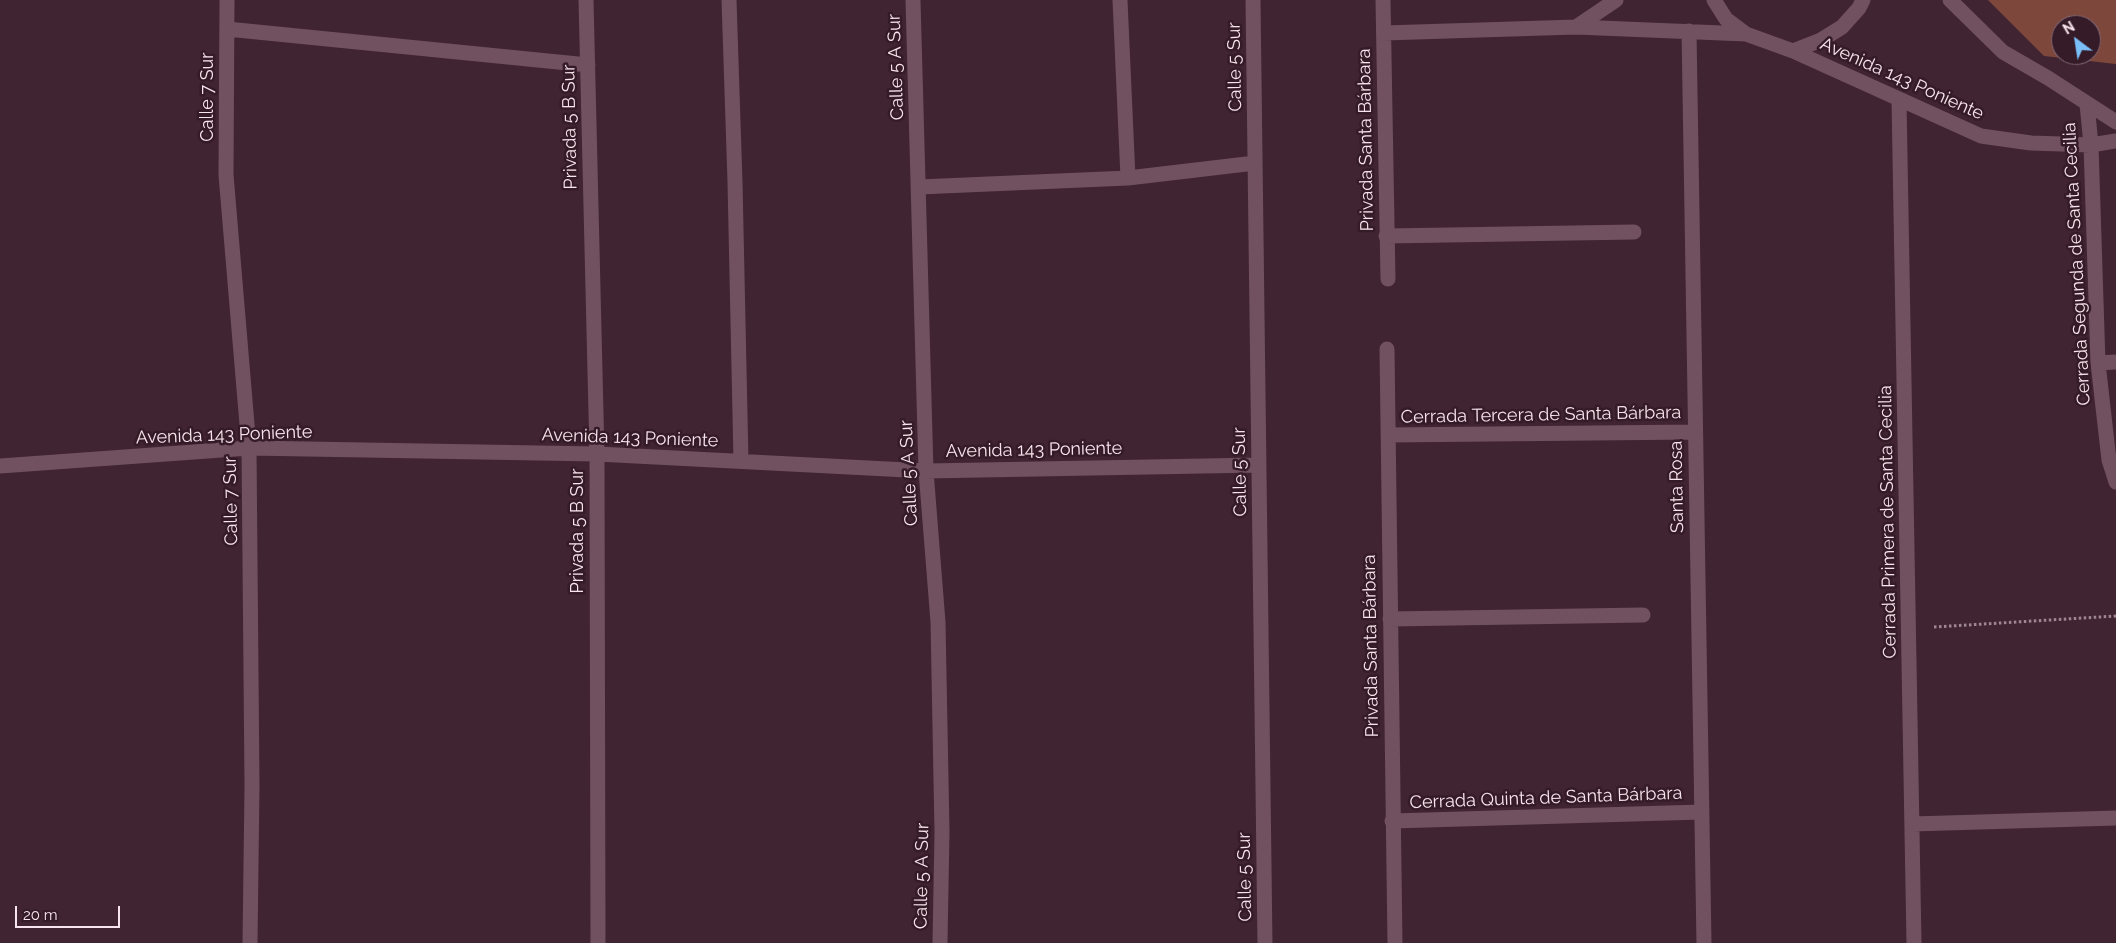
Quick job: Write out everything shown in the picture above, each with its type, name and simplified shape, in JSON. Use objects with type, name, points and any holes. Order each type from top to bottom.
[{"type":"street","name":"Calle 7 Sur","points":[[227,0],[226,175],[250,448],[252,786],[250,943]]},
{"type":"street","name":"Privada 5 B Sur","points":[[586,0],[597,454],[598,943]]},
{"type":"street","points":[[729,0],[736,182],[742,461]]},
{"type":"street","name":"Calle 5 A Sur","points":[[913,0],[926,471],[938,622],[942,832],[940,943]]},
{"type":"street","points":[[1120,0],[1128,178]]},
{"type":"street","name":"Calle 5 Sur","points":[[1253,0],[1265,943]]},
{"type":"street","name":"Privada Santa Bárbara","points":[[1383,0],[1388,279]]},
{"type":"street","points":[[1576,27],[1616,0]]},
{"type":"street","points":[[1714,0],[1726,19],[1746,34]]},
{"type":"street","points":[[1793,51],[1821,40],[1842,27],[1859,8],[1863,0]]},
{"type":"street","points":[[1950,0],[2003,52],[2116,122]]},
{"type":"street","points":[[1384,33],[1576,27],[1689,30],[1746,34]]},
{"type":"street","points":[[227,29],[588,65]]},
{"type":"street","name":"Santa Rosa","points":[[1689,30],[1704,943]]},
{"type":"street","name":"Avenida 143 Poniente","points":[[1746,34],[1793,51],[1981,136],[2031,143],[2090,145],[2116,141]]},
{"type":"street","name":"Cerrada Primera de Santa Cecilia","points":[[1900,100],[1914,943]]},
{"type":"street","name":"Cerrada Segunda de Santa Cecilia","points":[[2087,104],[2098,363],[2109,460],[2116,482]]},
{"type":"street","points":[[919,187],[1128,178],[1255,163]]},
{"type":"street","points":[[1386,236],[1634,232]]},
{"type":"street","name":"Privada Santa Bárbara","points":[[1387,349],[1395,943]]},
{"type":"street","points":[[2098,363],[2116,362]]},
{"type":"street","name":"Cerrada Tercera de Santa Bárbara","points":[[1388,435],[1695,432]]},
{"type":"street","name":"Avenida 143 Poniente","points":[[0,466],[250,448],[597,454],[926,471],[1259,465]]},
{"type":"street","points":[[1390,619],[1643,615]]},
{"type":"street","name":"Cerrada Quinta de Santa Bárbara","points":[[1392,821],[1702,812]]},
{"type":"street","points":[[1912,824],[2116,818]]},
{"type":"path","points":[[1909,629],[2116,616]]},
{"type":"shaded area","points":[[1988,0],[2116,0],[2116,64],[2101,62],[2101,15],[2051,15],[2051,57],[2044,56]]}]
